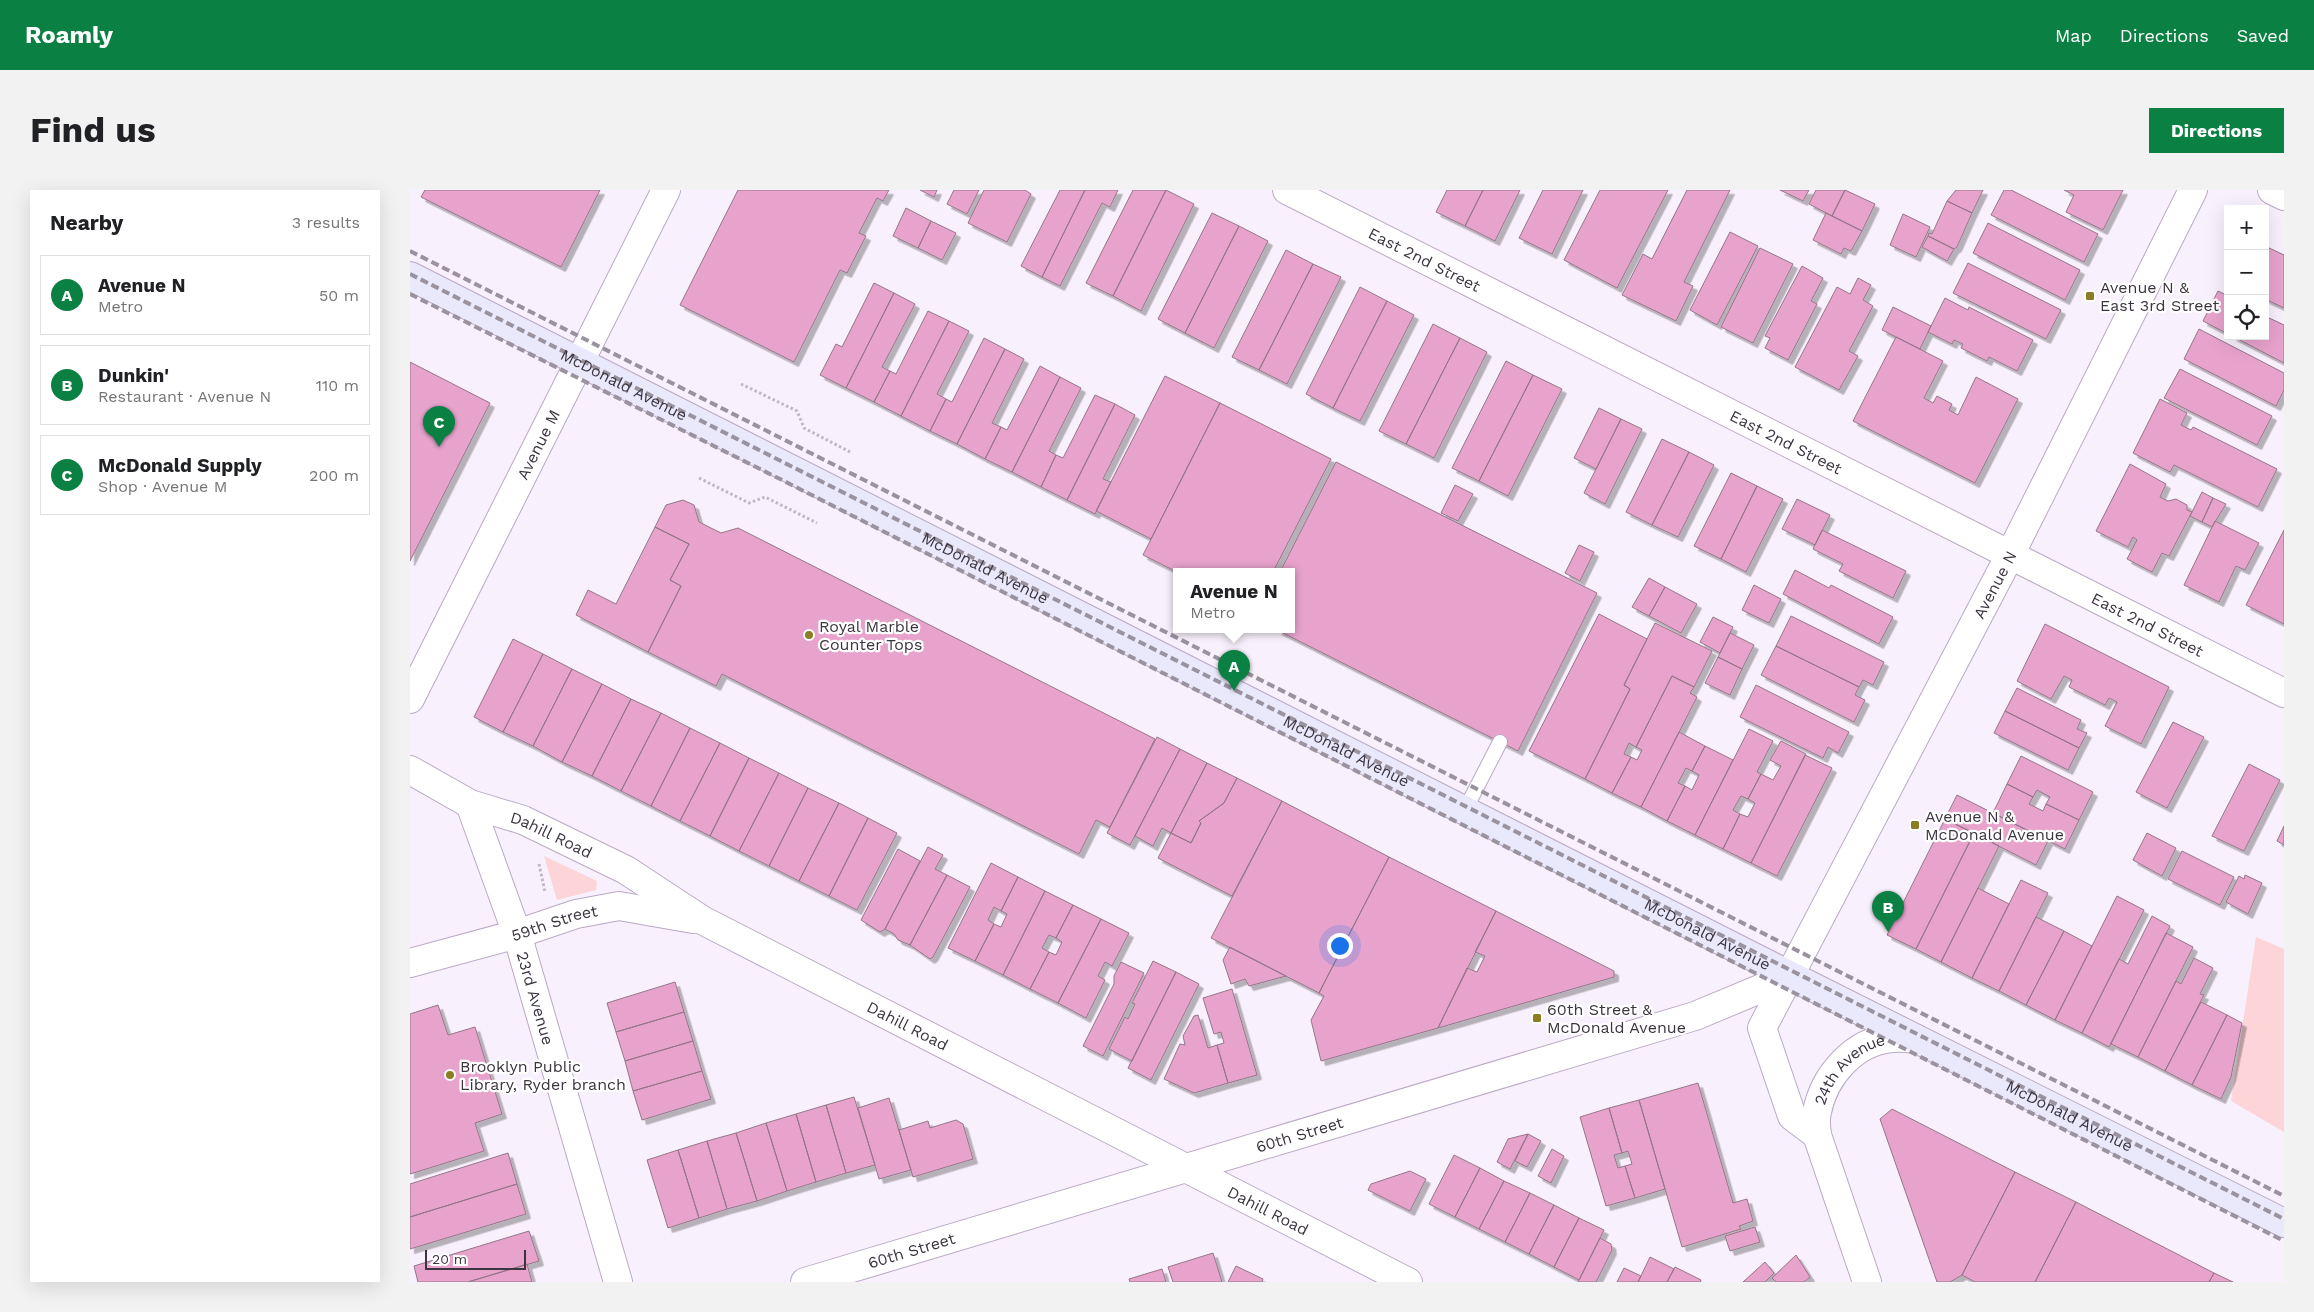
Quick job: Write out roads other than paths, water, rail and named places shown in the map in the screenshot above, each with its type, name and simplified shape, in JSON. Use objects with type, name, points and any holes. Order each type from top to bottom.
[{"type":"main road","name":"McDonald Avenue","points":[[410,276],[2284,1224]]},
{"type":"street","name":"Avenue M","points":[[410,699],[666,190]]},
{"type":"street","name":"East 2nd Street","points":[[1287,190],[2284,693]]},
{"type":"street","name":"Avenue N","points":[[1791,976],[2010,555],[2193,190]]},
{"type":"street","points":[[2272,190],[2284,196]]},
{"type":"street","name":"Dahill Road","points":[[410,770],[470,804],[523,820],[626,870],[702,920],[1408,1282]]},
{"type":"street","name":"23rd Avenue","points":[[470,804],[517,934],[618,1282]]},
{"type":"street","name":"59th Street","points":[[410,963],[517,934],[576,914],[619,906],[702,920]]},
{"type":"street","name":"24th Avenue","points":[[1791,976],[1762,1028],[1792,1116],[1816,1135]]},
{"type":"street","name":"60th Street","points":[[805,1282],[1695,1016],[1791,976]]},
{"type":"street","name":"24th Avenue","points":[[1867,1282],[1816,1135],[1816,1114],[1821,1096],[1843,1063],[1858,1050],[1875,1042],[1892,1038],[1916,1038]]},
{"type":"lane","points":[[1465,810],[1500,742]]},
{"type":"railway","points":[[410,251],[2284,1196]]},
{"type":"railway","points":[[410,274],[2284,1219]]},
{"type":"railway","points":[[410,294],[778,478],[2284,1241]]},
{"type":"place","name":"Avenue N & East 3rd Street","points":[[2090,296]]},
{"type":"place","name":"McDonald Supply","points":[[439,447]]},
{"type":"place","name":"Royal Marble Counter Tops","points":[[809,635]]},
{"type":"place","name":"Avenue N","points":[[1234,691]]},
{"type":"place","name":"Avenue N & McDonald Avenue","points":[[1915,825]]},
{"type":"place","name":"Dunkin'","points":[[1888,932]]},
{"type":"place","name":"60th Street & McDonald Avenue","points":[[1537,1018]]},
{"type":"place","name":"Brooklyn Public Library, Ryder branch","points":[[450,1075]]}]
